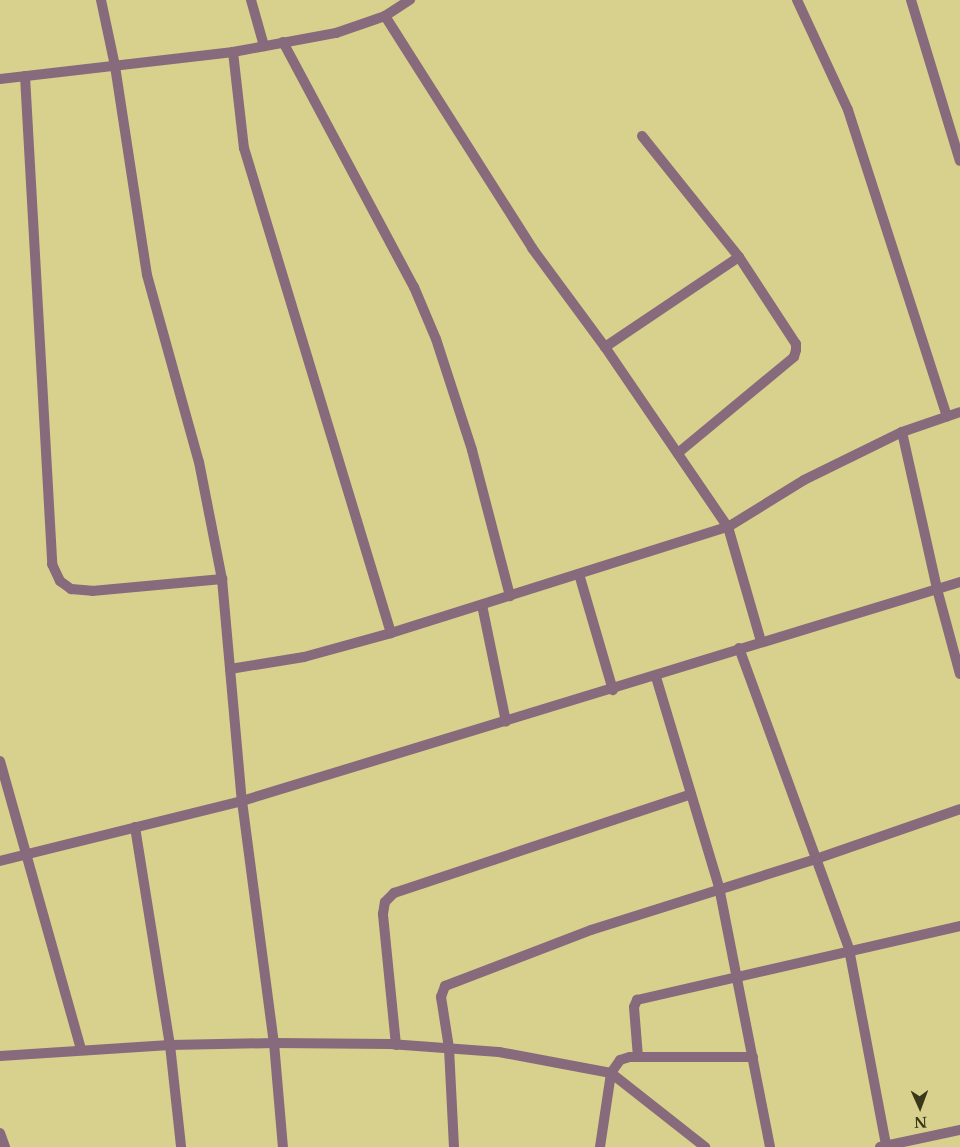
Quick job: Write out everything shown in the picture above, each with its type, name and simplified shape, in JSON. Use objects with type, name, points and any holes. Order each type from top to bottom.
[{"type":"street","points":[[101,0],[115,66],[147,275],[196,453],[222,579],[242,800],[274,1043],[282,1147]]},
{"type":"street","points":[[251,0],[264,46]]},
{"type":"street","points":[[0,79],[233,52],[336,33],[385,16],[410,0]]},
{"type":"street","points":[[797,0],[848,110],[946,416]]},
{"type":"street","points":[[911,0],[960,161]]},
{"type":"street","points":[[385,16],[532,248],[605,347],[728,528],[761,641]]},
{"type":"street","points":[[283,42],[414,287],[457,399],[510,596]]},
{"type":"street","points":[[233,52],[244,148],[294,319],[391,633]]},
{"type":"street","points":[[25,76],[52,564],[60,581],[71,589],[92,591],[222,579]]},
{"type":"street","points":[[642,136],[739,257],[796,344],[794,357],[678,453]]},
{"type":"street","points":[[605,347],[739,257]]},
{"type":"street","points":[[230,669],[304,657],[391,633],[728,528],[804,480],[902,432],[960,412]]},
{"type":"street","points":[[902,432],[937,589],[960,674]]},
{"type":"street","points":[[578,574],[613,690]]},
{"type":"street","points":[[0,861],[242,800],[656,677],[738,648],[960,582]]},
{"type":"street","points":[[482,605],[506,722]]},
{"type":"street","points":[[738,648],[850,949],[883,1146],[960,1130]]},
{"type":"street","points":[[656,677],[719,887],[770,1147]]},
{"type":"street","points":[[0,762],[81,1050]]},
{"type":"street","points":[[396,1045],[383,914],[385,902],[394,893],[691,794]]},
{"type":"street","points":[[454,1147],[449,1048],[441,997],[445,986],[591,930],[719,887],[816,859],[960,809]]},
{"type":"street","points":[[135,827],[170,1045],[181,1147]]},
{"type":"street","points":[[638,1057],[634,1006],[637,1000],[850,949],[960,926]]},
{"type":"street","points":[[0,1056],[170,1045],[274,1043],[396,1045],[500,1052],[611,1073],[705,1147]]},
{"type":"street","points":[[600,1147],[611,1073],[620,1060],[638,1057],[753,1058]]},
{"type":"street","points":[[0,1133],[5,1147]]}]
